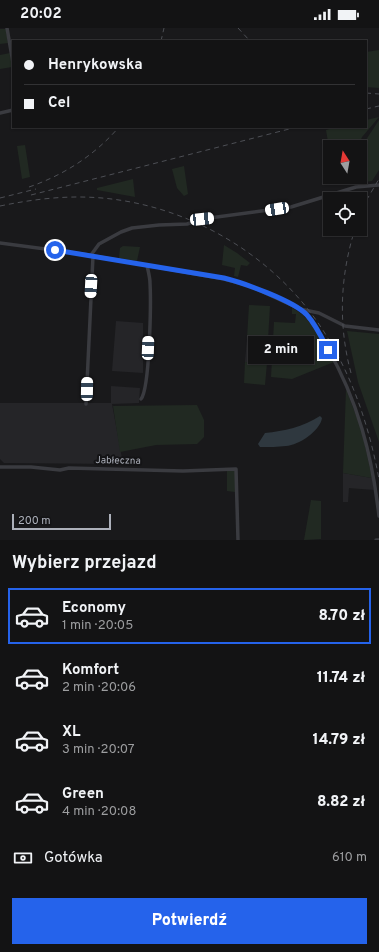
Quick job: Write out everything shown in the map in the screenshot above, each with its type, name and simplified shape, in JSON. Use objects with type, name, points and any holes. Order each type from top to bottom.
[{"type":"street","points":[[7,28],[12,57]]},
{"type":"street","points":[[0,113],[12,110]]},
{"type":"street","points":[[86,404],[92,255],[99,244],[132,228],[187,224],[202,219],[291,207],[356,186],[379,184]]},
{"type":"street","points":[[0,243],[92,255],[237,282],[300,309],[314,311],[350,327],[379,330]]},
{"type":"street","points":[[141,399],[145,392],[148,348],[150,282],[147,265]]},
{"type":"street","points":[[300,309],[308,316],[334,360],[358,415],[369,452],[379,516]]},
{"type":"street","name":"Jabłeczna","points":[[0,467],[31,467],[60,470],[69,468],[183,471],[236,469],[238,540]]},
{"type":"shaded area","points":[[0,29],[6,29],[8,43],[0,44]]},
{"type":"shaded area","points":[[379,50],[379,88],[367,87],[367,52]]},
{"type":"shaded area","points":[[10,53],[12,67],[0,69],[0,55]]},
{"type":"shaded area","points":[[379,117],[361,140],[328,140],[326,130],[333,128],[367,128],[367,120]]},
{"type":"shaded area","points":[[379,120],[379,170],[372,181],[367,182],[367,140]]},
{"type":"shaded area","points":[[25,145],[30,177],[22,179],[17,146]]},
{"type":"shaded area","points":[[184,166],[188,194],[184,196],[177,188],[172,169]]},
{"type":"shaded area","points":[[133,179],[135,197],[97,190],[97,188]]},
{"type":"shaded area","points":[[224,245],[250,263],[247,266],[241,265],[238,277],[234,276],[235,268],[222,265]]},
{"type":"shaded area","points":[[123,246],[140,247],[137,261],[119,258],[120,248]]},
{"type":"shaded area","points":[[249,305],[270,306],[268,340],[247,338]]},
{"type":"shaded area","points":[[292,308],[299,312],[311,324],[334,362],[292,379],[271,377],[274,322],[295,323],[296,314],[292,314]]},
{"type":"shaded area","points":[[116,321],[143,323],[143,373],[112,371]]},
{"type":"shaded area","points":[[347,331],[379,334],[379,442],[358,382]]},
{"type":"shaded area","points":[[247,338],[268,340],[267,363],[245,362]]},
{"type":"shaded area","points":[[245,362],[267,363],[265,385],[244,383]]},
{"type":"shaded area","points":[[111,386],[140,388],[139,403],[112,404],[123,464],[4,463],[0,459],[0,403],[111,403]]},
{"type":"shaded area","points":[[346,389],[362,431],[372,478],[343,473]]},
{"type":"shaded area","points":[[197,405],[204,420],[204,437],[197,444],[156,445],[120,452],[113,406]]},
{"type":"shaded area","points":[[320,416],[322,418],[317,428],[297,443],[273,447],[260,447],[258,444],[265,433],[293,428],[314,420]]},
{"type":"shaded area","points":[[227,470],[235,471],[235,492],[227,491]]},
{"type":"shaded area","points":[[343,473],[372,478],[374,490],[349,488],[348,502],[343,502]]},
{"type":"shaded area","points":[[311,500],[321,501],[321,539],[304,540]]},
{"type":"railway","points":[[161,40],[164,28]]},
{"type":"railway","points":[[238,28],[249,40]]},
{"type":"railway","points":[[367,93],[379,94]]},
{"type":"railway","points":[[367,109],[379,106]]},
{"type":"railway","points":[[29,187],[67,170],[78,163],[100,146],[118,128]]},
{"type":"railway","points":[[31,195],[293,128]]},
{"type":"railway","points":[[367,199],[379,179]]},
{"type":"railway","points":[[0,198],[36,189]]},
{"type":"railway","points":[[0,206],[25,201],[63,197],[102,198],[136,203],[170,212],[202,225],[232,242],[261,262],[287,285],[310,311],[338,356],[354,390],[366,425],[379,479]]},
{"type":"railway","points":[[351,373],[344,337],[342,301],[346,265],[353,236]]},
{"type":"route","points":[[55,250],[224,278],[250,286],[300,309],[308,316],[328,350]]}]
